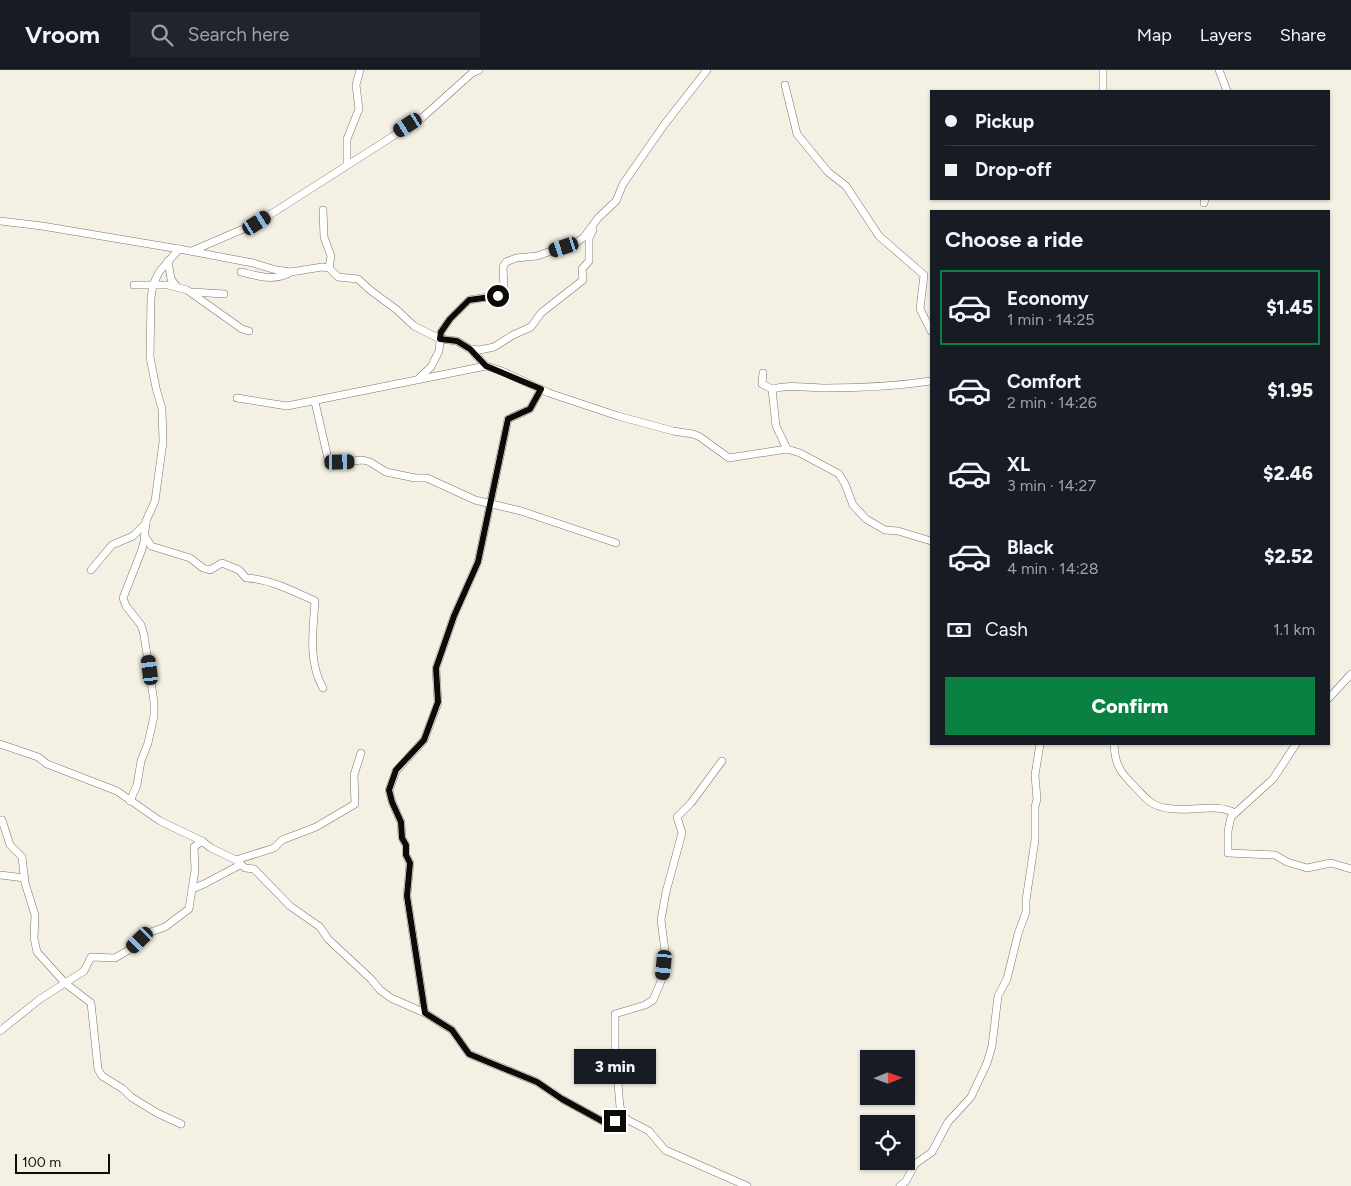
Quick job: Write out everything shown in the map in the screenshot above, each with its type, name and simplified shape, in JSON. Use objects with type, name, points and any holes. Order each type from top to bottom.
[{"type":"street","points":[[346,165],[348,139],[359,109],[356,85],[360,70]]},
{"type":"street","points":[[192,251],[257,223],[423,117],[466,78],[479,70]]},
{"type":"street","points":[[419,378],[431,367],[439,351],[441,332],[450,319],[469,300],[501,295],[504,289],[503,267],[506,262],[516,258],[537,256],[577,242],[584,237],[598,218],[616,201],[623,184],[707,70]]},
{"type":"street","points":[[1103,70],[1103,90]]},
{"type":"street","points":[[1219,70],[1227,90]]},
{"type":"street","points":[[785,85],[796,134],[828,172],[846,186],[879,236],[924,275],[920,309],[930,329]]},
{"type":"street","points":[[323,210],[324,237],[331,256],[329,268]]},
{"type":"street","points":[[470,349],[480,350],[494,347],[513,335],[531,327],[541,313],[583,280],[582,269],[590,261],[590,238],[598,218]]},
{"type":"street","points":[[0,222],[42,226],[192,251],[253,263],[276,270],[292,272],[322,267],[329,268],[338,277],[358,279],[414,326],[440,339],[457,341],[470,349],[486,366],[549,394],[618,416],[673,431],[700,436],[729,458],[787,449],[800,453],[839,474],[853,505],[866,519],[886,530],[898,531],[930,542]]},
{"type":"street","points":[[130,801],[137,785],[141,761],[148,743],[154,716],[154,702],[144,636],[136,618],[126,606],[123,598],[141,552],[146,523],[158,488],[164,423],[150,357],[153,285],[159,272],[180,249]]},
{"type":"street","points":[[168,261],[171,279],[178,287]]},
{"type":"street","points":[[241,272],[270,279],[283,277],[292,272]]},
{"type":"street","points":[[134,285],[178,287],[198,293],[224,294]]},
{"type":"street","points":[[187,290],[242,329],[249,331]]},
{"type":"street","points":[[237,398],[287,406],[315,402],[419,378],[486,366]]},
{"type":"street","points":[[763,373],[762,384],[772,389],[785,386],[823,388],[862,387],[930,381]]},
{"type":"street","points":[[425,1013],[407,896],[410,863],[406,855],[406,845],[402,838],[401,822],[389,790],[396,770],[424,740],[438,702],[436,668],[454,616],[478,562],[508,419],[530,409],[541,389]]},
{"type":"street","points":[[772,389],[776,426],[787,449]]},
{"type":"street","points":[[315,402],[329,463],[363,460],[386,472],[415,478],[427,478],[489,505],[521,511],[616,543]]},
{"type":"street","points":[[91,570],[112,545],[133,536],[146,523]]},
{"type":"street","points":[[144,536],[151,546],[190,558],[203,568],[210,570],[222,564],[239,570],[246,578],[255,578],[271,583],[315,601],[313,632],[314,666],[323,688]]},
{"type":"street","points":[[1330,697],[1351,674]]},
{"type":"street","points":[[0,744],[38,757],[47,764],[117,791],[160,821],[202,841],[238,863],[254,869],[290,906],[320,927],[328,940],[371,979],[380,990],[391,998],[425,1013],[452,1030],[469,1054],[537,1082],[562,1099],[604,1122],[626,1119]]},
{"type":"street","points":[[900,1186],[906,1181],[915,1164],[932,1152],[948,1122],[971,1097],[987,1063],[992,1046],[998,996],[1007,979],[1018,934],[1026,912],[1027,890],[1035,840],[1035,775],[1040,745]]},
{"type":"street","points":[[1114,745],[1114,760],[1125,778],[1149,802],[1173,809],[1227,808],[1236,812]]},
{"type":"street","points":[[1295,745],[1274,779],[1231,817],[1228,831],[1228,853],[1275,855],[1287,862],[1307,868],[1330,863],[1351,869]]},
{"type":"street","points":[[192,888],[238,863],[274,848],[282,840],[316,827],[354,804],[354,775],[361,754]]},
{"type":"street","points":[[722,761],[691,802],[677,817],[682,834],[666,892],[661,920],[665,951],[662,979],[653,1000],[615,1014],[614,1035],[620,1108],[626,1119],[649,1131],[666,1150],[747,1186]]},
{"type":"street","points":[[0,820],[2,820],[10,845],[22,857],[25,878],[35,915],[34,938],[37,952],[65,983],[91,1003],[98,1069],[102,1076],[123,1089],[131,1097],[180,1124]]},
{"type":"street","points":[[0,1031],[40,999],[84,971],[91,957],[115,958],[132,948],[148,933],[165,928],[189,909],[195,870],[194,846],[202,841]]},
{"type":"street","points":[[0,875],[25,878]]},
{"type":"route","points":[[498,296],[469,300],[450,319],[441,332],[440,339],[457,341],[479,356],[486,366],[502,371],[541,389],[530,409],[508,419],[478,562],[454,616],[436,668],[438,702],[424,740],[396,770],[389,790],[401,822],[402,838],[406,845],[406,855],[410,863],[407,896],[425,1013],[452,1030],[469,1054],[537,1082],[562,1099],[604,1122],[615,1121]]}]
